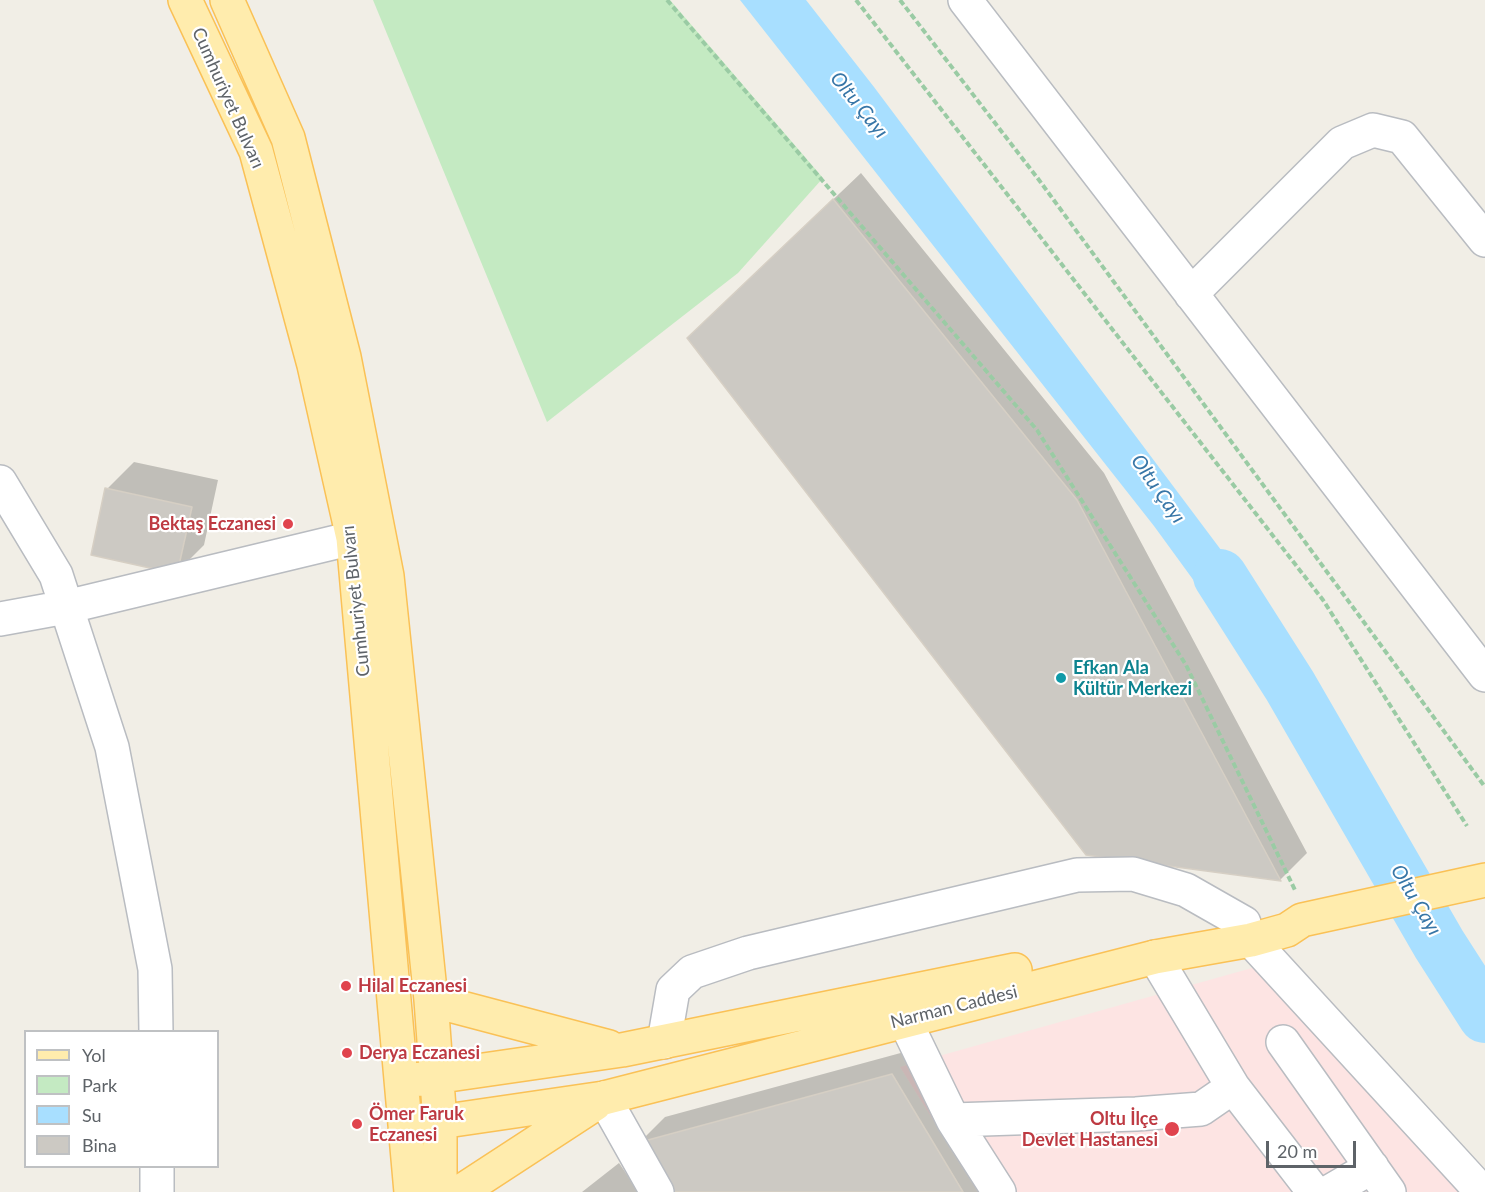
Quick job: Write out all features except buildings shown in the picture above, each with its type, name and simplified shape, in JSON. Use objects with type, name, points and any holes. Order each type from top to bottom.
[{"type":"main road","name":"Cumhuriyet Bulvarı","points":[[185,0],[256,151],[314,365],[353,538],[411,1192]]},
{"type":"main road","name":"Cumhuriyet Bulvarı","points":[[227,0],[288,138],[344,357],[387,576],[430,1000],[440,1122],[440,1192]]},
{"type":"main road","name":"Narman Caddesi","points":[[401,1083],[622,1050],[1247,932],[1287,930],[1299,905],[1485,880]]},
{"type":"main road","name":"Narman Caddesi","points":[[405,1127],[604,1098],[1247,932]]},
{"type":"main road","name":"Narman Caddesi","points":[[430,1000],[622,1050]]},
{"type":"main road","name":"Narman Caddesi","points":[[460,1192],[604,1098]]},
{"type":"street","points":[[980,6],[1191,294],[1485,675]]},
{"type":"street","points":[[1191,294],[1342,143],[1373,130],[1402,137],[1485,240]]},
{"type":"street","points":[[0,482],[56,575],[112,747],[155,969],[156,1030]]},
{"type":"street","points":[[0,619],[66,607],[353,538]]},
{"type":"street","points":[[664,1042],[673,990],[692,972],[748,952],[1077,875],[1133,874],[1186,890],[1247,932],[1482,1192]]},
{"type":"street","points":[[1155,957],[1233,1087],[1314,1192]]},
{"type":"street","points":[[904,1019],[953,1120],[999,1192]]},
{"type":"street","points":[[1282,1042],[1380,1180],[1329,1192]]},
{"type":"street","points":[[953,1120],[1136,1114],[1201,1109],[1233,1087]]},
{"type":"street","points":[[604,1098],[657,1192]]},
{"type":"street","points":[[157,1168],[157,1192]]},
{"type":"path","points":[[667,0],[1037,430],[1186,665],[1299,905]]},
{"type":"path","points":[[856,0],[1323,600],[1467,826]]},
{"type":"path","points":[[900,0],[1039,180],[1485,787]]},
{"type":"shaded area","name":"Oltu İlçe Devlet Hastanesi","points":[[1259,966],[1462,1192],[978,1192],[900,1067]]},
{"type":"green space","points":[[373,0],[670,0],[823,178],[738,273],[547,422]]},
{"type":"water","points":[[740,0],[806,0],[874,87],[1275,622],[1248,655],[1154,526]]},
{"type":"waterway","name":"Oltu Çayı","points":[[1220,576],[1290,686],[1439,944],[1485,1016]]},
{"type":"place","name":"Bektaş Eczanesi","points":[[288,524]]},
{"type":"place","name":"Efkan Ala Kültür Merkezi","points":[[1061,678]]},
{"type":"place","name":"Hilal Eczanesi","points":[[346,986]]},
{"type":"place","name":"Derya Eczanesi","points":[[347,1053]]},
{"type":"place","name":"Ömer Faruk Eczanesi","points":[[357,1124]]},
{"type":"place","name":"Oltu İlçe Devlet Hastanesi","points":[[1172,1129]]}]
